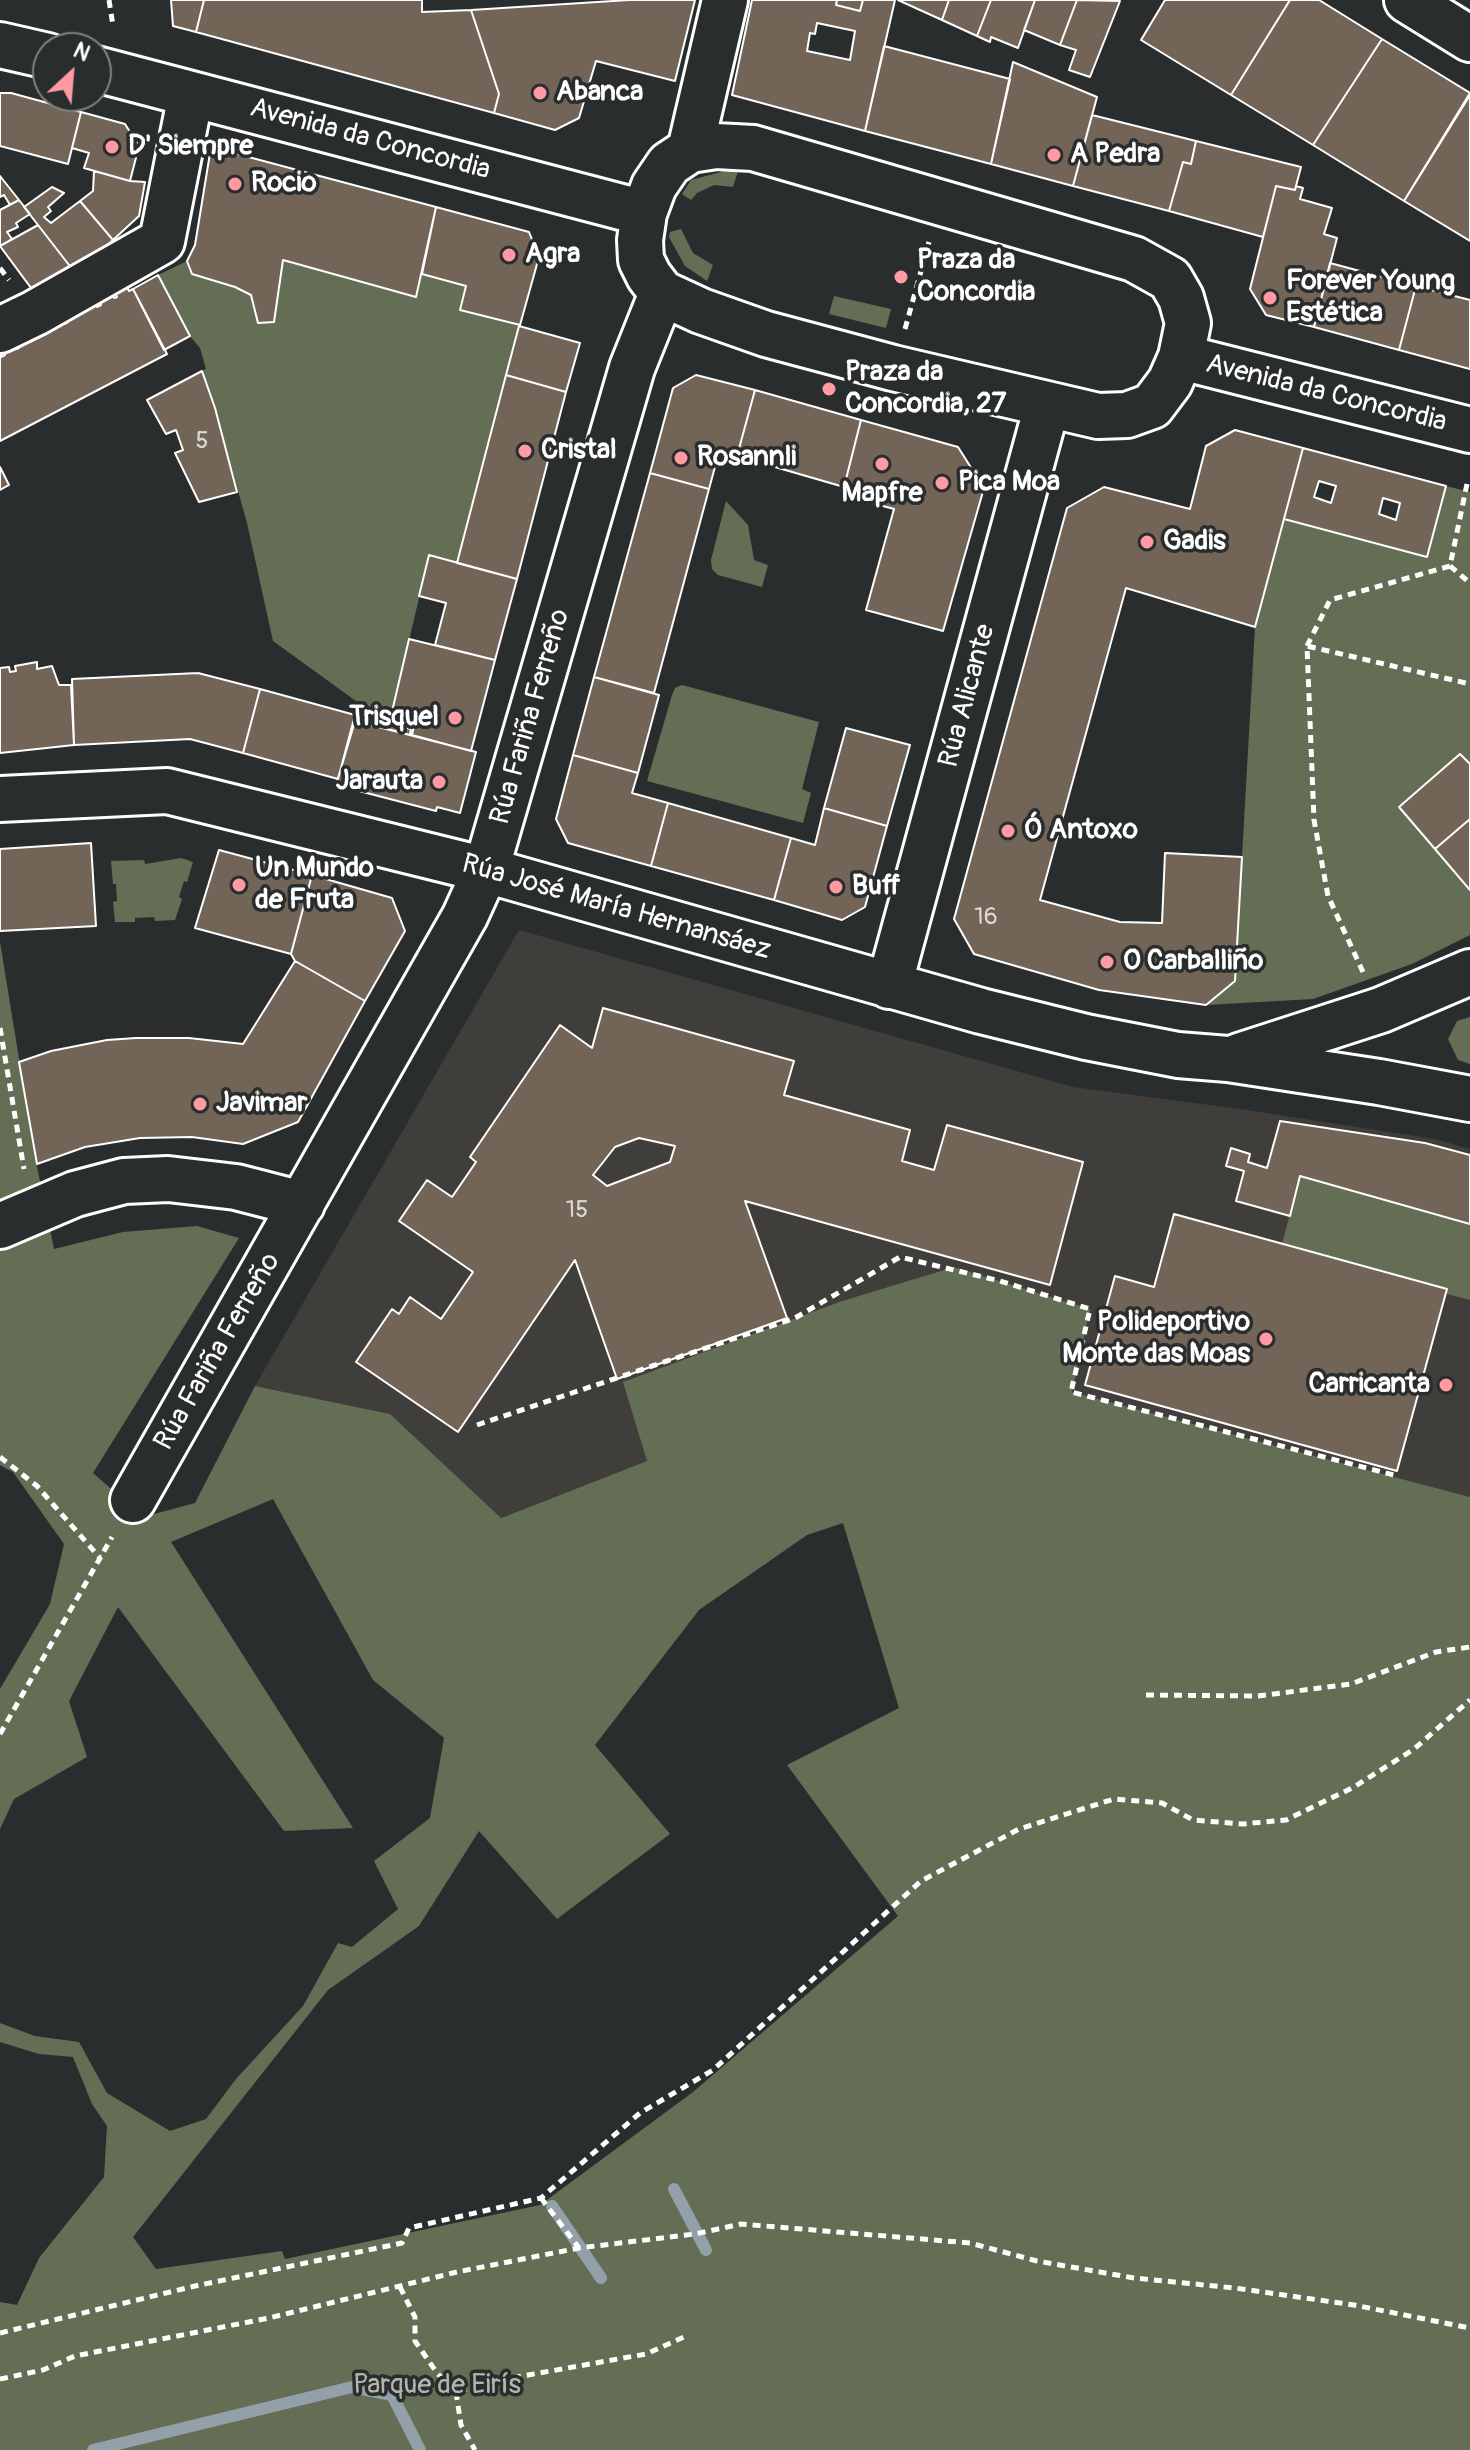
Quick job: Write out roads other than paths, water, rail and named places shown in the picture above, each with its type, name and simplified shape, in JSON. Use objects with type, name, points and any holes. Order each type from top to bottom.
[{"type":"street","points":[[690,150],[725,0]]},
{"type":"street","points":[[1407,0],[1470,39]]},
{"type":"street","points":[[0,45],[32,52]]},
{"type":"street","name":"Avenida da Concordia","points":[[112,73],[644,213]]},
{"type":"street","points":[[0,330],[162,241],[191,94]]},
{"type":"street","points":[[716,146],[753,148],[1134,259],[1170,279],[1181,298],[1188,323],[1181,357],[1170,382],[1152,406],[1127,415],[1098,416],[893,368],[766,334],[701,311],[662,293],[641,260],[644,213],[654,186],[669,164],[690,150],[716,146]]},
{"type":"street","name":"Rúa Fariña Ferreño","points":[[133,1500],[465,916],[486,870],[632,368],[662,293]]},
{"type":"street","name":"Avenida da Concordia","points":[[1181,357],[1470,430]]},
{"type":"street","name":"Rúa Alicante","points":[[889,986],[1047,406]]},
{"type":"street","name":"Rúa José María Hernansáez","points":[[0,799],[167,791],[486,870],[889,986],[1086,1037],[1178,1055],[1228,1059],[1470,1099]]},
{"type":"street","name":"Rúa José María Hernansáez","points":[[1228,1059],[1381,1010],[1470,972]]},
{"type":"street","points":[[1379,1082],[1372,1057],[1381,1010]]},
{"type":"street","points":[[16,1219],[75,1194],[124,1181],[168,1179],[236,1187],[302,1204]]},
{"type":"waterway","points":[[674,2189],[706,2250]]},
{"type":"waterway","points":[[552,2206],[601,2278]]},
{"type":"waterway","points":[[93,2450],[352,2387],[392,2395],[420,2450]]},
{"type":"place","name":"Abanca","points":[[540,93]]},
{"type":"place","name":"D' Siempre","points":[[112,147]]},
{"type":"place","name":"A Pedra","points":[[1054,155]]},
{"type":"place","name":"Rocio","points":[[235,184]]},
{"type":"place","name":"Agra","points":[[509,255]]},
{"type":"place","name":"Praza da Concordia","points":[[901,277]]},
{"type":"place","name":"Forever Young Estética","points":[[1270,298]]},
{"type":"place","name":"Praza da Concordia, 27","points":[[829,389]]},
{"type":"place","name":"Cristal","points":[[525,451]]},
{"type":"place","name":"Rosannli","points":[[681,458]]},
{"type":"place","name":"Mapfre","points":[[882,464]]},
{"type":"place","name":"Pica Moa","points":[[942,483]]},
{"type":"place","name":"Gadis","points":[[1147,542]]},
{"type":"place","name":"Trisquel","points":[[455,718]]},
{"type":"place","name":"Jarauta","points":[[439,782]]},
{"type":"place","name":"Ó Antoxo","points":[[1008,831]]},
{"type":"place","name":"Un Mundo de Fruta","points":[[239,885]]},
{"type":"place","name":"Buff","points":[[836,887]]},
{"type":"place","name":"O Carballiño","points":[[1107,962]]},
{"type":"place","name":"Javimar","points":[[200,1104]]},
{"type":"place","name":"Polideportivo Monte das Moas","points":[[1266,1339]]},
{"type":"place","name":"Carricanta","points":[[1446,1385]]},
{"type":"park label","name":"Parque de Eirís","points":[[437,2386]]}]
